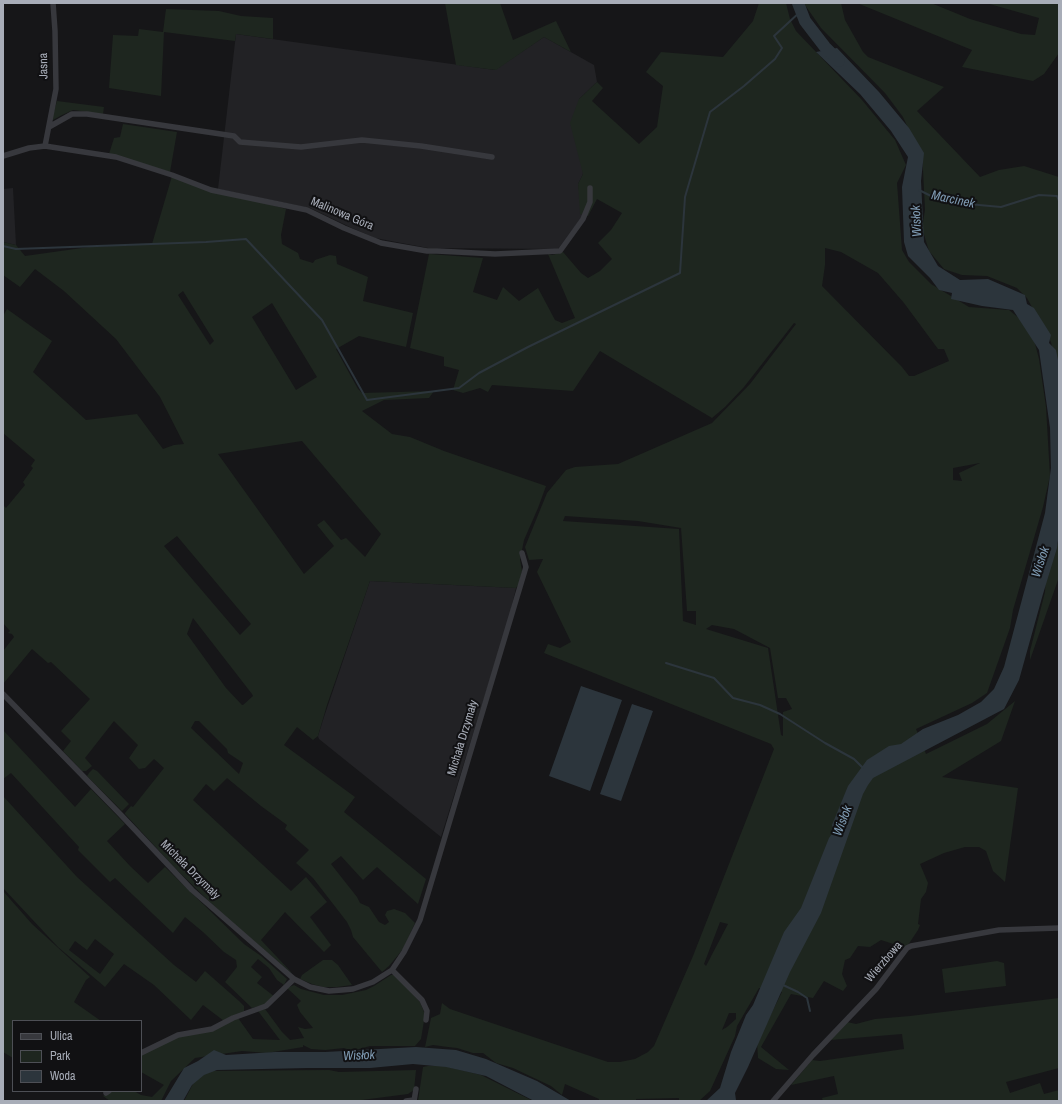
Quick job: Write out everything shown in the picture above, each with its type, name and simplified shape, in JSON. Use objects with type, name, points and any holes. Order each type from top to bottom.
[{"type":"street","name":"Jasna","points":[[45,146],[56,89],[53,3]]},
{"type":"street","points":[[49,127],[72,114],[87,114],[234,136],[240,142],[301,147],[362,140],[421,146],[492,157]]},
{"type":"street","name":"Malinowa Góra","points":[[3,156],[30,148],[45,146],[116,157],[172,175],[211,190],[307,210],[344,228],[381,243],[427,251],[437,250],[495,254],[560,251],[584,220],[590,202],[590,188]]},
{"type":"street","name":"Michała Drzymały","points":[[3,694],[192,890],[294,979],[310,987],[329,990],[354,989],[373,982],[392,970],[404,952],[420,920],[526,567],[522,553]]},
{"type":"street","name":"Wierzbowa","points":[[773,1101],[813,1055],[876,989],[907,948],[964,935],[999,930],[1059,928]]},
{"type":"street","points":[[392,970],[421,998],[427,1010],[426,1020]]},
{"type":"street","points":[[142,1053],[178,1035],[212,1029],[233,1018],[266,1006],[294,979]]},
{"type":"street","points":[[406,1101],[414,1100],[416,1090]]},
{"type":"shaded area","points":[[236,34],[495,70],[544,37],[594,65],[597,82],[579,99],[583,174],[578,184],[583,215],[558,249],[428,248],[375,238],[310,208],[218,189]]},
{"type":"shaded area","points":[[13,188],[16,245],[3,242],[3,189]]},
{"type":"shaded area","points":[[370,581],[516,588],[509,618],[441,837],[319,739],[318,736]]},
{"type":"green space","points":[[445,3],[500,3],[513,40],[556,21],[571,52],[544,37],[496,70],[456,65]]},
{"type":"green space","points":[[759,3],[786,3],[790,19],[796,31],[862,100],[895,140],[906,165],[897,183],[902,250],[909,262],[931,284],[969,307],[1009,310],[1031,328],[1039,359],[1046,407],[1050,476],[1043,507],[1013,610],[1010,628],[987,693],[972,703],[916,729],[926,754],[987,724],[1015,701],[1001,741],[942,777],[1018,788],[1005,882],[993,871],[986,851],[979,847],[965,847],[944,853],[920,864],[928,883],[926,892],[921,899],[918,924],[920,925],[906,948],[881,940],[870,947],[858,946],[850,958],[845,960],[842,974],[847,986],[843,991],[824,981],[813,998],[791,994],[761,1047],[789,1070],[776,1069],[758,1058],[757,1042],[782,992],[759,988],[737,1026],[735,1036],[710,1091],[699,1101],[679,1101],[679,1098],[636,1099],[636,1101],[599,1101],[599,1099],[565,1084],[562,1095],[551,1086],[513,1068],[496,1063],[483,1053],[473,1053],[457,1048],[433,1045],[425,1047],[431,1018],[440,1014],[442,1003],[450,1009],[608,1062],[620,1062],[635,1059],[648,1052],[654,1046],[693,956],[774,749],[771,744],[544,653],[548,644],[560,648],[571,642],[537,572],[543,559],[529,560],[525,547],[547,493],[566,470],[575,467],[618,464],[712,423],[750,384],[796,324],[794,323],[744,387],[712,418],[600,351],[573,391],[492,385],[488,392],[480,388],[463,393],[453,390],[459,370],[444,366],[444,357],[410,348],[429,254],[483,258],[473,292],[497,300],[503,287],[519,301],[538,288],[555,320],[562,323],[575,318],[548,254],[552,255],[563,252],[581,273],[588,278],[600,271],[612,259],[598,243],[611,230],[622,213],[597,199],[588,216],[580,214],[578,184],[583,174],[570,123],[579,99],[597,82],[603,88],[592,101],[639,144],[657,127],[663,86],[646,72],[661,52],[723,57],[753,21]],"holes":[[[825,248],[841,252],[878,273],[904,303],[938,349],[944,349],[949,361],[914,376],[909,376],[902,367],[822,286],[825,265]],[[980,463],[959,473],[962,481],[953,480],[953,468]],[[565,516],[638,521],[681,528],[687,611],[696,611],[696,625],[683,621],[679,529],[563,521]],[[712,625],[734,629],[770,648],[778,698],[786,698],[792,709],[783,712],[783,736],[781,735],[768,648],[706,629]],[[720,922],[728,924],[706,966],[704,964]],[[729,1013],[736,1013],[736,1019],[722,1030]]]},
{"type":"green space","points":[[805,3],[841,3],[845,20],[863,52],[868,57],[944,87],[917,111],[980,177],[999,170],[1024,166],[1059,177],[1059,381],[1051,342],[1027,298],[1017,288],[987,276],[962,275],[944,269],[929,251],[922,228],[925,210],[922,150],[915,143],[903,117],[885,93],[821,28]]},
{"type":"green space","points":[[857,3],[931,3],[970,19],[1021,34],[1035,35],[1039,18],[986,3],[1059,3],[1059,53],[1044,74],[1033,81],[962,67],[972,50]]},
{"type":"green space","points":[[166,9],[219,11],[241,16],[273,18],[273,39],[236,34],[235,41],[164,32],[161,96],[109,88],[113,35],[138,36],[139,29],[163,32]]},
{"type":"green space","points":[[57,101],[104,107],[103,114],[73,110],[53,120],[52,118]]},
{"type":"green space","points":[[123,124],[177,132],[170,172],[109,154],[114,138],[120,137]]},
{"type":"green space","points":[[172,176],[286,209],[281,235],[282,244],[298,253],[300,259],[313,263],[315,260],[330,255],[336,256],[337,264],[368,277],[363,301],[413,313],[406,347],[359,336],[336,349],[358,389],[362,393],[434,391],[429,398],[384,400],[362,411],[392,434],[410,437],[444,451],[546,486],[524,540],[520,560],[522,571],[519,584],[516,588],[370,581],[327,705],[318,736],[313,740],[297,727],[284,745],[355,797],[344,812],[426,879],[418,904],[377,867],[363,880],[341,856],[331,864],[360,903],[369,907],[379,922],[385,925],[389,922],[385,915],[387,911],[394,909],[405,913],[415,923],[403,949],[382,972],[353,937],[347,922],[313,878],[296,863],[309,850],[285,829],[287,825],[227,778],[214,791],[206,784],[193,800],[291,891],[306,877],[327,902],[310,917],[331,945],[324,952],[285,912],[261,940],[292,973],[222,914],[175,868],[125,814],[131,806],[133,807],[164,768],[154,759],[145,768],[139,769],[129,758],[138,745],[114,721],[85,758],[92,766],[86,771],[82,771],[63,751],[71,741],[61,731],[90,699],[51,662],[48,663],[32,649],[3,684],[3,651],[14,637],[12,634],[8,633],[10,631],[3,623],[3,505],[6,508],[25,485],[23,482],[33,468],[31,466],[35,460],[3,433],[3,316],[7,309],[52,341],[33,372],[86,420],[137,414],[163,449],[174,445],[184,444],[160,397],[116,339],[64,291],[35,269],[20,287],[3,275],[3,242],[16,245],[25,256],[89,247],[152,244]],"holes":[[[183,291],[214,341],[210,345],[178,295]],[[272,303],[317,377],[296,390],[252,317]],[[302,441],[381,534],[365,557],[346,538],[341,540],[324,520],[317,525],[334,546],[304,574],[218,454]],[[177,536],[251,624],[240,635],[164,546]],[[193,618],[253,696],[242,705],[226,688],[187,634]],[[195,721],[199,721],[227,749],[228,753],[243,763],[239,774],[191,728]]]},
{"type":"green space","points":[[1059,539],[1059,577],[1030,660],[1030,651],[1045,592],[1046,571],[1052,560]]},
{"type":"green space","points":[[3,730],[75,807],[91,789],[125,824],[107,841],[148,883],[165,867],[244,944],[261,956],[287,979],[284,985],[277,980],[269,968],[258,959],[251,967],[262,977],[257,983],[275,997],[264,1005],[252,1008],[225,982],[237,967],[236,960],[224,952],[185,917],[173,933],[115,878],[110,882],[78,850],[79,847],[11,773],[3,779]]},
{"type":"green space","points":[[93,769],[97,771],[129,804],[122,811],[87,776]]},
{"type":"green space","points":[[3,796],[77,877],[174,965],[196,982],[205,971],[244,1006],[244,1012],[224,1021],[203,1005],[191,1020],[154,985],[124,964],[105,987],[58,947],[3,888]],"holes":[[[95,939],[114,954],[100,974],[69,950],[75,941],[87,950]]]},
{"type":"green space","points":[[3,891],[32,924],[90,977],[86,980],[74,1002],[100,1020],[12,1020],[12,1057],[3,1052]]},
{"type":"green space","points":[[323,960],[332,960],[338,965],[352,985],[323,987],[300,979],[302,975]]},
{"type":"green space","points":[[997,961],[1004,963],[1006,986],[945,993],[942,969]]},
{"type":"green space","points":[[391,975],[395,975],[420,1002],[424,1012],[424,1021],[421,1039],[415,1046],[370,1046],[352,1051],[344,1048],[325,1050],[311,1049],[303,1045],[303,1047],[267,1053],[242,1051],[195,1058],[171,1081],[161,1101],[110,1101],[103,1096],[109,1092],[136,1092],[141,1095],[152,1097],[164,1085],[142,1073],[142,1054],[177,1037],[206,1032],[238,1018],[253,1039],[280,1040],[258,1011],[265,1009],[282,1032],[290,1040],[304,1038],[298,1027],[305,1029],[313,1028],[300,1012],[297,1005],[301,1001],[287,988],[294,985],[301,989],[324,995],[342,995],[366,990]]},
{"type":"green space","points":[[1059,998],[1059,1068],[1006,1082],[1010,1093],[1040,1083],[1044,1094],[1059,1090],[1059,1101],[823,1101],[822,1098],[838,1094],[834,1076],[791,1085],[812,1060],[820,1061],[904,1049],[902,1034],[830,1040],[847,1022],[856,1024],[875,1019]]},
{"type":"green space","points":[[444,1066],[481,1075],[533,1101],[418,1101],[423,1067]]},
{"type":"green space","points":[[329,1070],[339,1072],[416,1070],[414,1090],[408,1094],[354,1101],[184,1101],[195,1080],[208,1071]]},
{"type":"water","points":[[837,48],[879,92],[909,128],[924,153],[921,181],[924,242],[938,266],[960,280],[988,279],[1025,295],[1027,304],[1034,308],[1051,335],[1049,343],[1056,350],[1059,365],[1059,533],[1057,548],[1019,680],[1004,709],[873,778],[863,794],[821,913],[790,972],[735,1093],[736,1100],[706,1101],[720,1088],[731,1052],[746,1015],[753,1005],[784,932],[801,908],[829,838],[834,831],[832,825],[848,786],[867,760],[889,746],[901,744],[923,729],[958,715],[981,702],[994,689],[1004,667],[1045,513],[1051,468],[1050,428],[1039,350],[1013,310],[982,306],[951,299],[952,293],[939,290],[930,278],[908,256],[904,242],[902,187],[908,157],[891,131],[860,94],[816,52]]},
{"type":"water","points":[[581,686],[622,700],[590,791],[549,776]]},
{"type":"water","points":[[632,704],[653,711],[621,801],[600,794]]},
{"type":"water","points":[[416,1047],[456,1050],[486,1059],[537,1081],[571,1101],[534,1101],[486,1076],[446,1067],[413,1064],[370,1068],[217,1070],[204,1075],[192,1085],[183,1101],[164,1101],[184,1068],[198,1061],[214,1050],[226,1055]]},
{"type":"waterway","name":"Wisłok","points":[[798,3],[805,21],[825,47],[839,61]]},
{"type":"waterway","points":[[3,246],[16,249],[206,242],[246,239],[322,320],[367,400],[459,388],[479,373],[528,347],[680,273],[685,197],[710,112],[744,86],[775,59],[782,48],[774,36],[801,11]]},
{"type":"waterway","name":"Marcinek","points":[[919,190],[935,198],[955,198],[968,204],[1001,207],[1039,195],[1057,196],[1059,201]]},
{"type":"waterway","points":[[666,663],[714,678],[733,698],[760,705],[780,714],[825,743],[854,759],[863,768]]},
{"type":"waterway","points":[[783,985],[807,998],[810,1011]]}]
